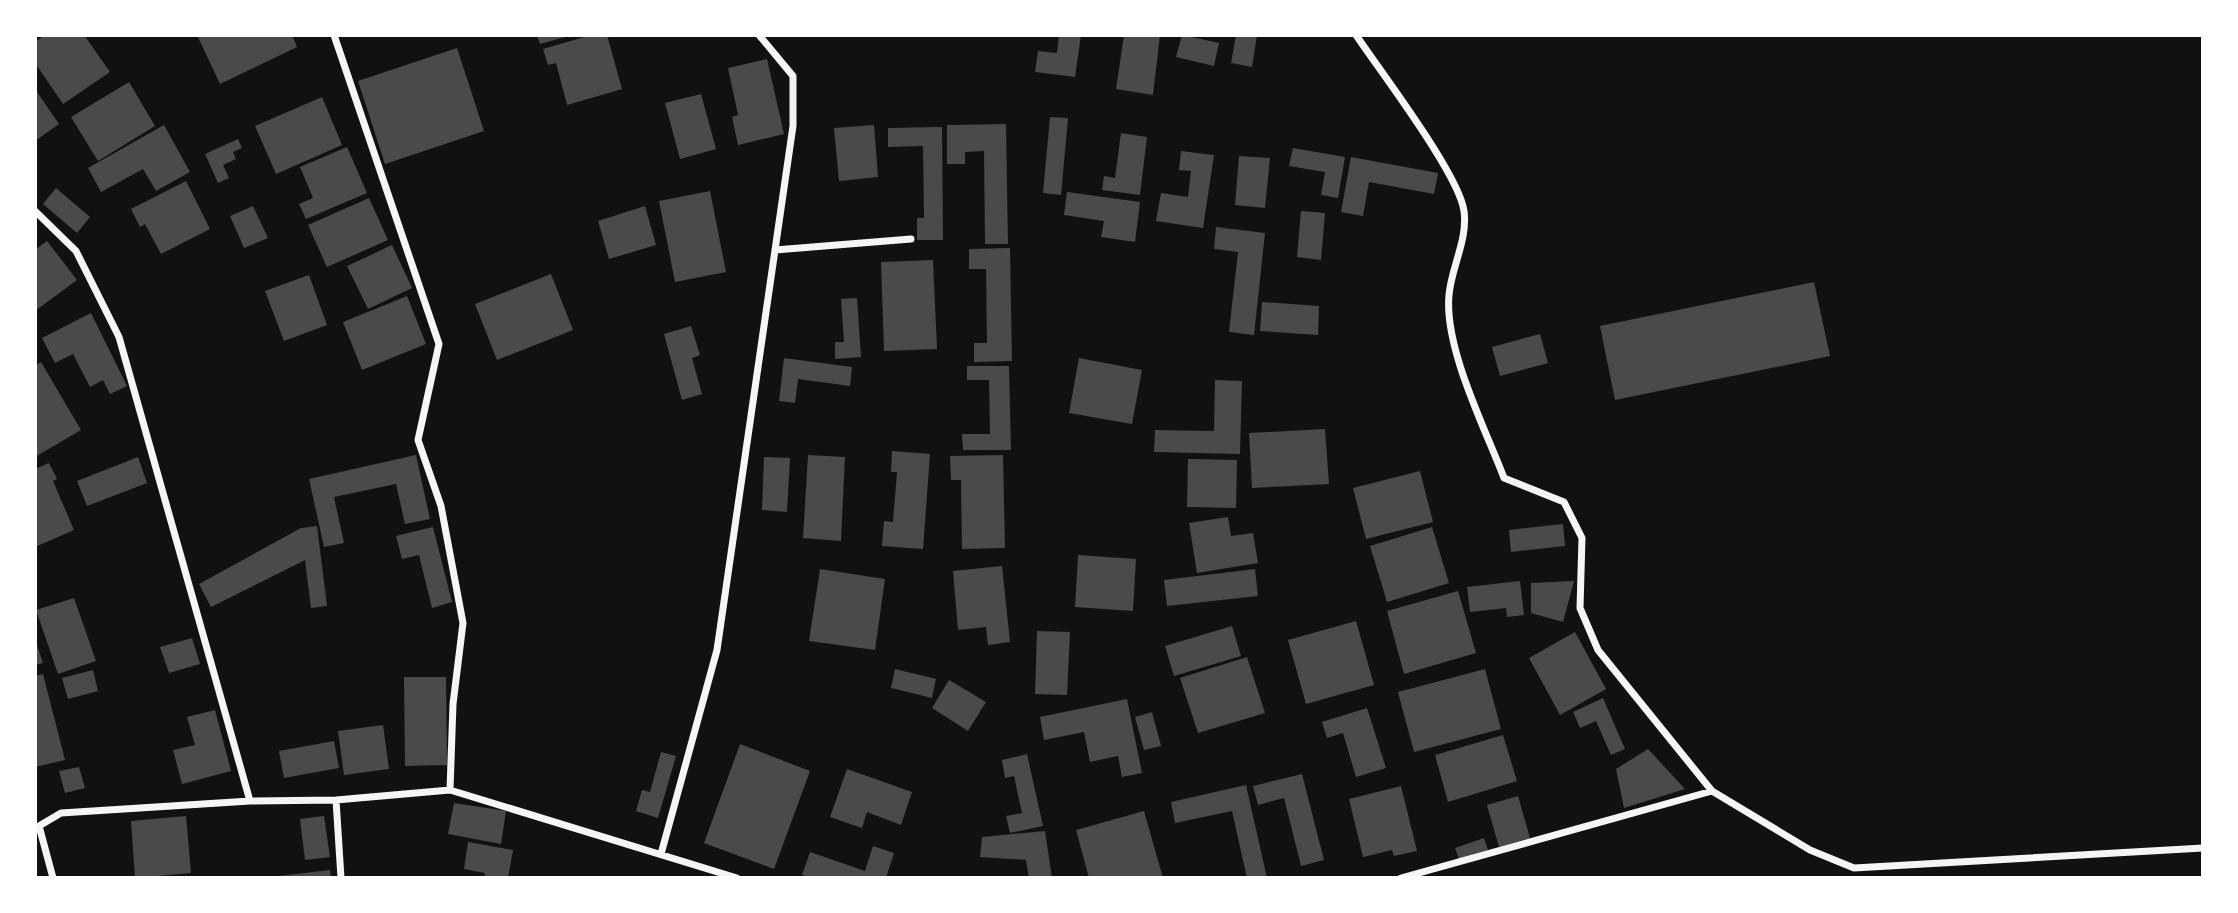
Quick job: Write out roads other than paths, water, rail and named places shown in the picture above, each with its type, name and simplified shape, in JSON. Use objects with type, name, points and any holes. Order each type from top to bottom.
[{"type":"street","points":[[334,35],[439,344],[418,440],[441,506],[463,623],[453,704],[450,790]]},
{"type":"street","points":[[661,853],[717,650],[793,126],[793,76],[759,35]]},
{"type":"street","points":[[1356,35],[1451,177],[1464,211],[1461,244],[1449,296],[1455,351],[1504,478],[1564,502],[1581,538],[1580,608],[1598,650],[1712,791],[1810,850],[1854,868],[2203,848]]},
{"type":"street","points":[[35,211],[76,251],[119,337],[250,801]]},
{"type":"street","points":[[775,250],[911,239]]},
{"type":"street","points":[[53,878],[39,825],[61,813],[250,801],[336,800],[450,790],[737,878]]},
{"type":"street","points":[[1401,878],[1712,791]]},
{"type":"street","points":[[336,800],[341,878]]}]
